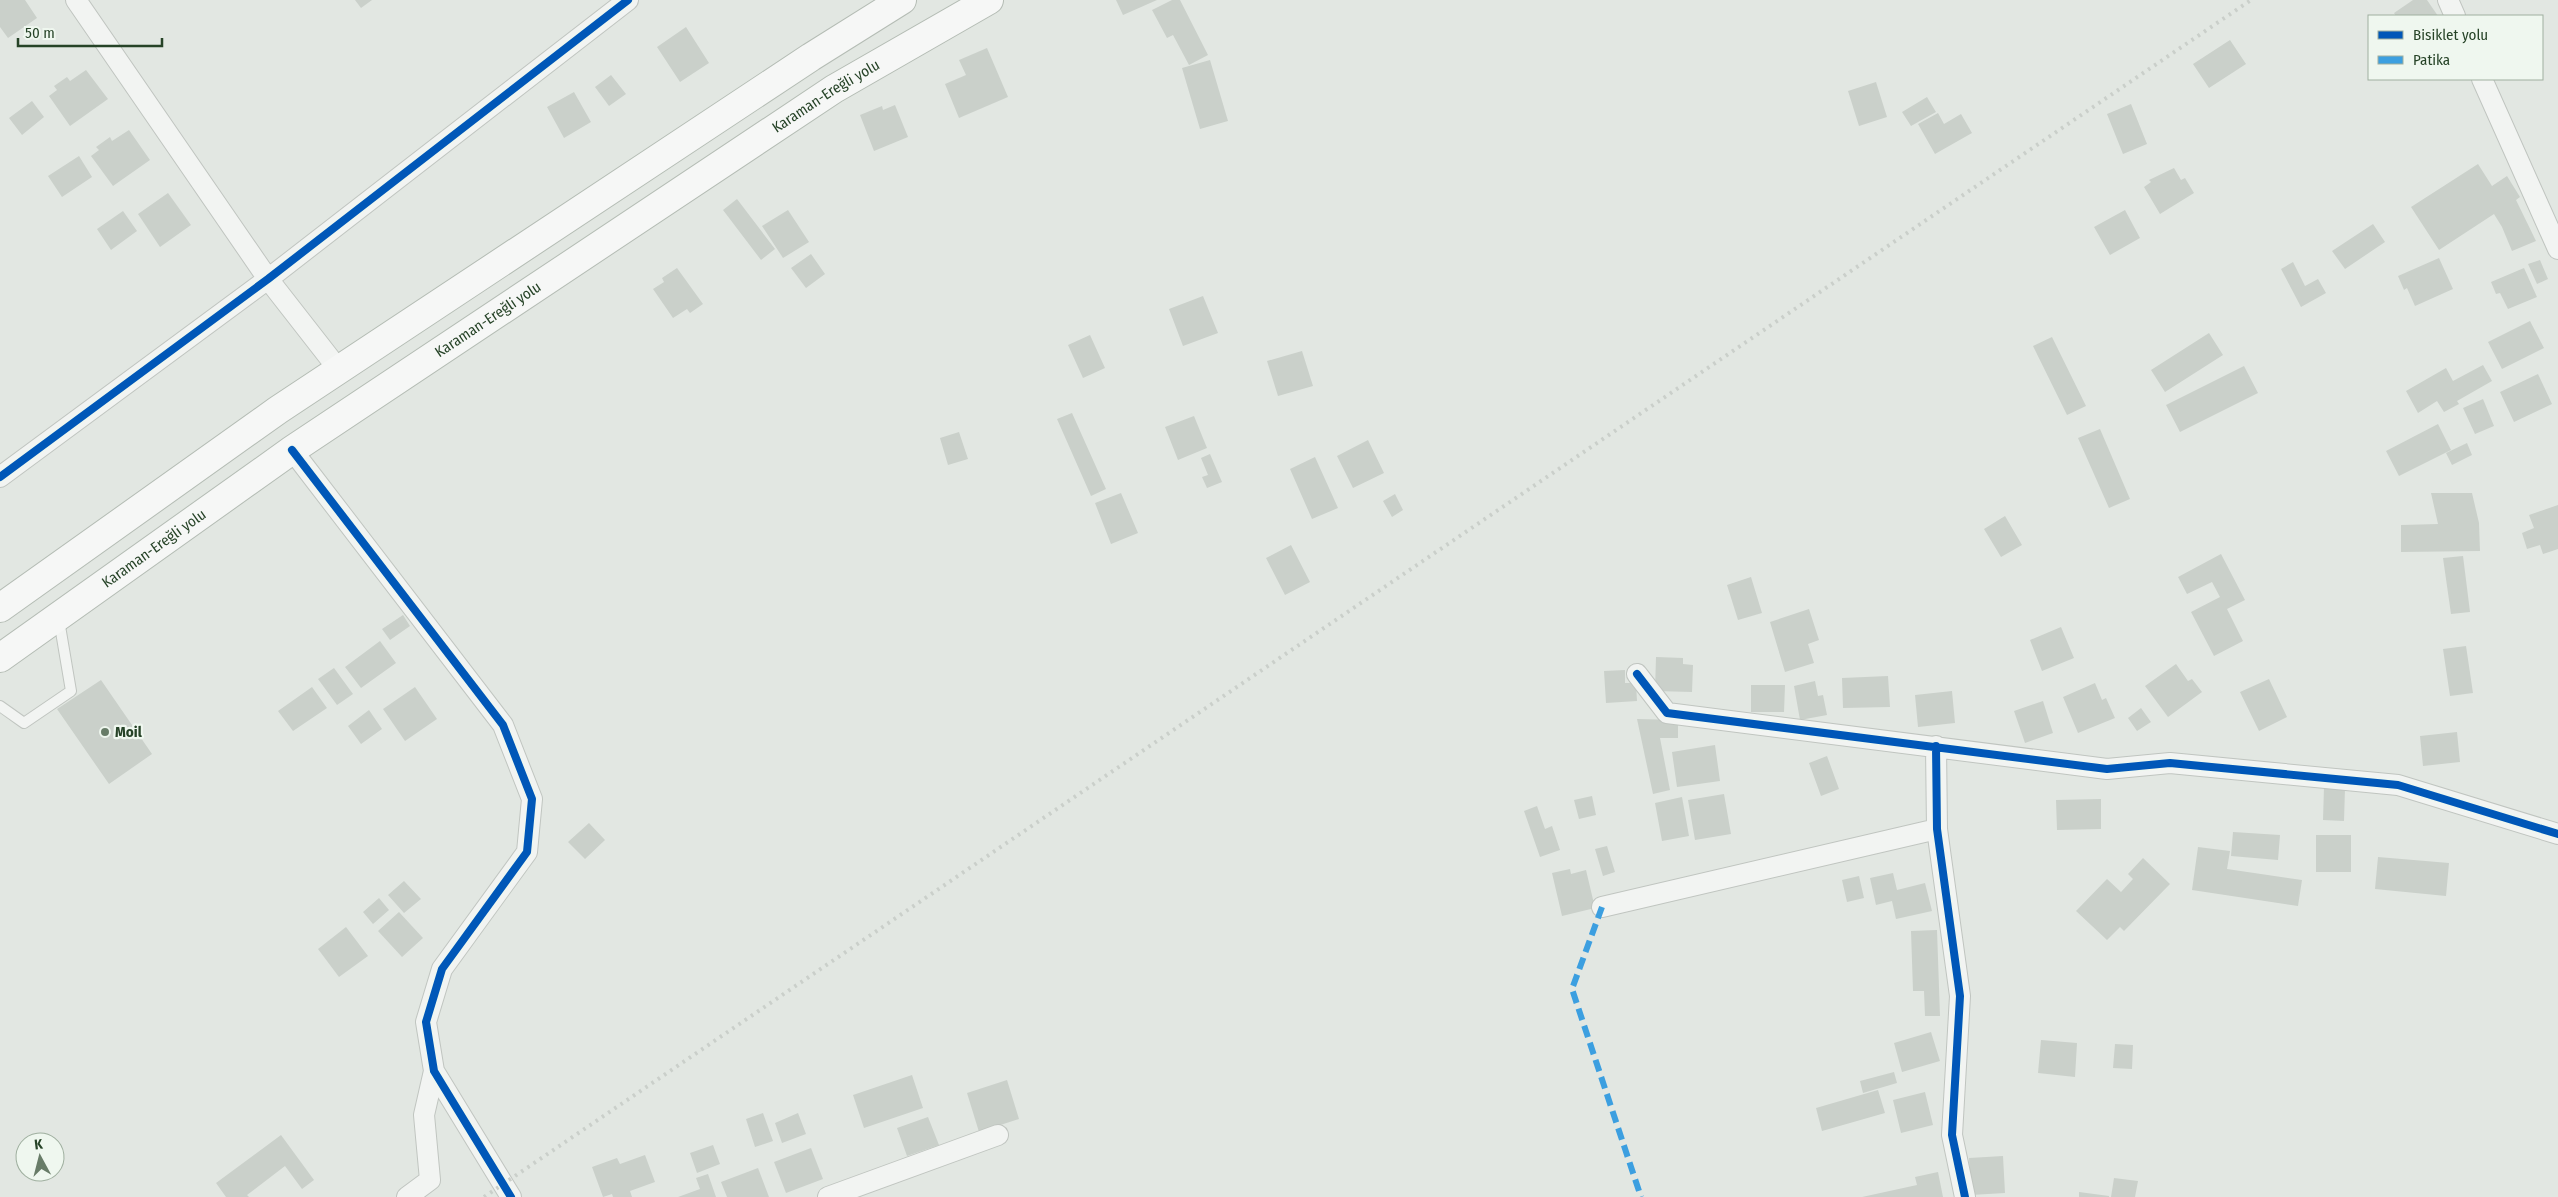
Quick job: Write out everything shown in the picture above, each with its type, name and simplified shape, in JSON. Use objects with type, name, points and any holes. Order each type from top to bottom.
[{"type":"highway","points":[[0,608],[338,370],[811,57],[902,0]]},
{"type":"highway","name":"Karaman-Ereğli yolu","points":[[0,658],[292,450],[834,89],[989,0]]},
{"type":"street","points":[[76,0],[268,280],[338,370]]},
{"type":"street","points":[[0,477],[268,280],[628,0]]},
{"type":"street","points":[[2448,0],[2455,15]]},
{"type":"street","points":[[2482,80],[2558,249]]},
{"type":"street","points":[[292,450],[503,725],[532,799],[527,852],[442,969],[426,1022],[434,1072],[424,1115],[430,1180],[407,1197]]},
{"type":"street","points":[[1637,674],[1667,712],[2107,769],[2170,763],[2398,784],[2558,834]]},
{"type":"street","points":[[1936,746],[1937,829],[1960,996],[1952,1134],[1965,1197]]},
{"type":"street","points":[[1602,906],[1937,829]]},
{"type":"street","points":[[434,1072],[511,1197]]},
{"type":"street","points":[[828,1197],[998,1135]]},
{"type":"lane","points":[[0,706],[24,723],[71,691],[58,617]]},
{"type":"building","points":[[0,0],[25,0],[37,18],[8,38],[0,27]]},
{"type":"building","points":[[355,0],[372,0],[361,8]]},
{"type":"building","points":[[1116,0],[1157,0],[1123,15]]},
{"type":"building","points":[[1172,0],[1180,0],[1208,55],[1189,65],[1173,35],[1167,38],[1152,10]]},
{"type":"building","points":[[2413,0],[2427,0],[2437,15],[2395,15],[2394,13]]},
{"type":"building","points":[[686,27],[709,63],[680,82],[657,47]]},
{"type":"building","points":[[2230,40],[2246,64],[2209,88],[2193,64]]},
{"type":"building","points":[[987,48],[1008,97],[959,118],[945,84],[966,75],[959,60]]},
{"type":"building","points":[[1210,60],[1228,121],[1200,129],[1182,68]]},
{"type":"building","points":[[86,70],[108,99],[70,126],[49,96],[57,90],[54,86],[67,77],[70,81]]},
{"type":"building","points":[[611,75],[626,94],[609,106],[595,87]]},
{"type":"building","points":[[1876,82],[1887,117],[1859,126],[1848,91]]},
{"type":"building","points":[[574,92],[591,122],[564,138],[547,107]]},
{"type":"building","points":[[1927,97],[1936,112],[1911,126],[1902,112]]},
{"type":"building","points":[[32,101],[44,117],[22,135],[9,118]]},
{"type":"building","points":[[2131,104],[2147,144],[2123,154],[2107,114]]},
{"type":"building","points":[[895,105],[908,137],[874,151],[860,115],[882,106],[883,110]]},
{"type":"building","points":[[1938,113],[1944,124],[1961,114],[1972,133],[1935,154],[1918,124]]},
{"type":"building","points":[[129,130],[150,160],[113,186],[91,156],[99,150],[96,147],[110,137],[112,141]]},
{"type":"building","points":[[79,156],[92,177],[62,197],[48,176]]},
{"type":"building","points":[[2478,164],[2492,186],[2507,176],[2520,197],[2516,200],[2536,241],[2512,251],[2502,227],[2494,214],[2439,250],[2411,207]]},
{"type":"building","points":[[2174,168],[2181,180],[2185,178],[2194,193],[2160,214],[2144,187],[2151,182],[2149,180]]},
{"type":"building","points":[[168,193],[191,225],[160,247],[138,214]]},
{"type":"building","points":[[737,199],[775,249],[761,260],[723,210]]},
{"type":"building","points":[[788,210],[809,242],[783,258],[762,226]]},
{"type":"building","points":[[2125,210],[2140,238],[2110,255],[2094,227]]},
{"type":"building","points":[[123,211],[137,231],[111,250],[97,229]]},
{"type":"building","points":[[2373,224],[2385,242],[2345,269],[2332,251]]},
{"type":"building","points":[[811,254],[825,274],[806,288],[791,268]]},
{"type":"building","points":[[2439,258],[2453,289],[2415,306],[2407,288],[2404,290],[2398,276]]},
{"type":"building","points":[[2540,260],[2548,279],[2537,284],[2528,264]]},
{"type":"building","points":[[2293,262],[2305,286],[2318,279],[2326,293],[2301,307],[2281,269]]},
{"type":"building","points":[[677,268],[703,304],[690,313],[687,309],[673,318],[653,289],[664,282],[662,278]]},
{"type":"building","points":[[2524,268],[2537,297],[2508,309],[2500,293],[2496,294],[2491,282]]},
{"type":"building","points":[[1203,296],[1218,333],[1183,346],[1169,309]]},
{"type":"building","points":[[2530,321],[2544,348],[2502,369],[2488,342]]},
{"type":"building","points":[[2209,333],[2223,355],[2165,392],[2151,370]]},
{"type":"building","points":[[1090,335],[1105,368],[1083,378],[1068,345]]},
{"type":"building","points":[[2052,337],[2086,406],[2067,415],[2033,346]]},
{"type":"building","points":[[1302,351],[1313,386],[1278,396],[1267,361]]},
{"type":"building","points":[[2483,365],[2492,381],[2457,401],[2459,404],[2444,412],[2437,401],[2418,413],[2406,391],[2446,368],[2453,381]]},
{"type":"building","points":[[2244,366],[2258,393],[2180,432],[2166,405]]},
{"type":"building","points":[[2538,374],[2552,404],[2514,422],[2500,392]]},
{"type":"building","points":[[2483,399],[2494,426],[2475,434],[2463,408]]},
{"type":"building","points":[[1072,413],[1106,489],[1091,496],[1057,419]]},
{"type":"building","points":[[1194,416],[1207,448],[1178,460],[1165,427]]},
{"type":"building","points":[[2438,424],[2451,450],[2399,476],[2386,451]]},
{"type":"building","points":[[2100,429],[2130,499],[2109,508],[2078,438]]},
{"type":"building","points":[[959,432],[968,459],[948,465],[940,438]]},
{"type":"building","points":[[1368,440],[1384,473],[1353,488],[1337,456]]},
{"type":"building","points":[[2467,443],[2472,455],[2452,465],[2446,453]]},
{"type":"building","points":[[1210,454],[1222,482],[1207,488],[1202,477],[1208,475],[1201,458]]},
{"type":"building","points":[[1315,457],[1338,508],[1312,519],[1290,469]]},
{"type":"building","points":[[1121,493],[1138,533],[1111,544],[1095,503]]},
{"type":"building","points":[[2431,493],[2472,493],[2479,523],[2480,551],[2401,552],[2401,525],[2438,524]]},
{"type":"building","points":[[1395,494],[1403,510],[1392,517],[1383,501]]},
{"type":"building","points":[[2558,505],[2558,549],[2543,554],[2540,545],[2527,549],[2522,533],[2534,528],[2529,515]]},
{"type":"building","points":[[2005,516],[2022,545],[2001,557],[1984,529]]},
{"type":"building","points":[[1291,545],[1310,582],[1285,595],[1266,558]]},
{"type":"building","points":[[2221,554],[2245,600],[2227,609],[2243,641],[2214,656],[2191,612],[2220,597],[2212,582],[2187,594],[2178,577]]},
{"type":"building","points":[[2463,556],[2470,612],[2451,614],[2443,558]]},
{"type":"building","points":[[1751,577],[1762,613],[1738,620],[1727,585]]},
{"type":"building","points":[[1809,609],[1819,640],[1808,644],[1814,663],[1785,672],[1770,622]]},
{"type":"building","points":[[403,615],[410,626],[390,640],[382,629]]},
{"type":"building","points":[[2061,627],[2074,658],[2042,671],[2030,640]]},
{"type":"building","points":[[380,641],[396,663],[361,688],[345,667]]},
{"type":"building","points":[[2466,646],[2473,693],[2450,696],[2443,649]]},
{"type":"building","points":[[1656,657],[1683,658],[1683,664],[1693,665],[1692,692],[1655,691]]},
{"type":"building","points":[[2176,664],[2188,681],[2192,679],[2202,692],[2168,717],[2145,686]]},
{"type":"building","points":[[334,668],[353,694],[337,705],[318,679]]},
{"type":"building","points":[[1625,670],[1625,683],[1636,683],[1637,701],[1606,703],[1604,671]]},
{"type":"building","points":[[1888,676],[1890,707],[1843,708],[1842,678]]},
{"type":"building","points":[[2269,679],[2287,717],[2259,731],[2240,692]]},
{"type":"building","name":"Moil","points":[[101,680],[152,754],[109,784],[57,709]]},
{"type":"building","points":[[1815,681],[1818,696],[1823,695],[1827,715],[1800,720],[1794,686]]},
{"type":"building","points":[[2095,683],[2102,700],[2106,698],[2115,718],[2078,733],[2063,697]]},
{"type":"building","points":[[1751,685],[1785,685],[1784,712],[1751,712]]},
{"type":"building","points":[[312,687],[327,708],[293,731],[278,711]]},
{"type":"building","points":[[415,687],[437,719],[405,741],[383,709]]},
{"type":"building","points":[[1952,691],[1955,723],[1918,727],[1915,695]]},
{"type":"building","points":[[2043,701],[2053,733],[2025,743],[2014,711]]},
{"type":"building","points":[[2141,708],[2151,722],[2137,731],[2128,718]]},
{"type":"building","points":[[369,710],[382,729],[361,744],[348,726]]},
{"type":"building","points":[[1637,719],[1678,720],[1678,738],[1660,738],[1670,790],[1653,794]]},
{"type":"building","points":[[2457,732],[2460,762],[2423,766],[2420,736]]},
{"type":"building","points":[[1715,745],[1720,781],[1677,787],[1672,752]]},
{"type":"building","points":[[1827,756],[1839,789],[1821,796],[1809,763]]},
{"type":"building","points":[[2324,787],[2345,788],[2344,821],[2323,820]]},
{"type":"building","points":[[1724,794],[1731,834],[1695,840],[1688,800]]},
{"type":"building","points":[[1592,796],[1596,815],[1579,819],[1574,800]]},
{"type":"building","points":[[1682,797],[1689,836],[1662,841],[1655,803]]},
{"type":"building","points":[[2101,799],[2101,829],[2057,830],[2056,800]]},
{"type":"building","points":[[1537,806],[1545,829],[1552,826],[1560,850],[1540,857],[1524,811]]},
{"type":"building","points":[[589,823],[605,840],[585,859],[568,842]]},
{"type":"building","points":[[2233,832],[2280,835],[2278,860],[2231,856]]},
{"type":"building","points":[[2316,835],[2351,835],[2351,872],[2316,872]]},
{"type":"building","points":[[1607,846],[1615,872],[1603,876],[1595,849]]},
{"type":"building","points":[[2198,847],[2230,851],[2227,869],[2302,880],[2298,906],[2192,890]]},
{"type":"building","points":[[2378,857],[2449,863],[2446,896],[2375,889]]},
{"type":"building","points":[[2143,858],[2170,884],[2124,931],[2120,927],[2107,940],[2076,911],[2107,879],[2121,892],[2133,879],[2128,874]]},
{"type":"building","points":[[1570,869],[1571,874],[1586,870],[1595,908],[1562,916],[1552,873]]},
{"type":"building","points":[[1893,873],[1897,890],[1925,883],[1932,911],[1896,919],[1892,901],[1876,905],[1870,878]]},
{"type":"building","points":[[1859,876],[1864,898],[1847,902],[1842,880]]},
{"type":"building","points":[[404,881],[421,899],[404,913],[388,895]]},
{"type":"building","points":[[379,898],[389,910],[373,924],[363,912]]},
{"type":"building","points":[[399,912],[423,938],[402,957],[378,931]]},
{"type":"building","points":[[346,927],[368,956],[339,977],[318,949]]},
{"type":"building","points":[[1937,930],[1940,1016],[1925,1016],[1924,991],[1913,991],[1911,931]]},
{"type":"building","points":[[1931,1032],[1940,1061],[1902,1072],[1894,1043]]},
{"type":"building","points":[[2041,1040],[2077,1043],[2075,1077],[2038,1073]]},
{"type":"building","points":[[2115,1044],[2133,1045],[2132,1069],[2113,1068]]},
{"type":"building","points":[[1894,1072],[1897,1083],[1863,1093],[1860,1081]]},
{"type":"building","points":[[912,1075],[923,1108],[864,1128],[853,1095]]},
{"type":"building","points":[[1007,1080],[1019,1119],[979,1132],[967,1093]]},
{"type":"building","points":[[1878,1090],[1885,1113],[1822,1131],[1816,1108]]},
{"type":"building","points":[[1925,1092],[1933,1125],[1901,1133],[1893,1100]]},
{"type":"building","points":[[763,1113],[773,1141],[755,1147],[746,1119]]},
{"type":"building","points":[[798,1113],[806,1134],[782,1143],[775,1123]]},
{"type":"building","points":[[928,1117],[939,1145],[907,1156],[897,1128]]},
{"type":"building","points":[[281,1135],[314,1180],[302,1189],[285,1166],[247,1195],[249,1197],[226,1197],[216,1183]]},
{"type":"building","points":[[713,1145],[720,1164],[697,1173],[690,1153]]},
{"type":"building","points":[[811,1148],[823,1179],[786,1193],[774,1162]]},
{"type":"building","points":[[645,1155],[655,1182],[630,1191],[632,1197],[613,1197],[612,1194],[603,1197],[592,1167],[617,1158],[620,1164]]},
{"type":"building","points":[[2003,1156],[2005,1193],[1971,1195],[1969,1158]]},
{"type":"building","points":[[758,1168],[769,1197],[727,1197],[721,1182]]},
{"type":"building","points":[[1938,1172],[1943,1197],[1862,1197],[1917,1185],[1915,1177]]},
{"type":"building","points":[[708,1174],[716,1197],[678,1197],[700,1189],[696,1178]]},
{"type":"building","points":[[2114,1178],[2138,1181],[2135,1197],[2111,1197]]},
{"type":"building","points":[[2079,1192],[2109,1196],[2109,1197],[2079,1197]]},
{"type":"railway","points":[[484,1197],[2251,0]]},
{"type":"marked path","points":[[1602,907],[1572,989],[1641,1197]]},
{"type":"cycle path","points":[[0,477],[268,279],[628,0]]},
{"type":"cycle path","points":[[292,450],[503,725],[532,799],[527,852],[442,969],[426,1022],[434,1071],[511,1197]]},
{"type":"cycle path","points":[[1637,674],[1667,713],[2107,769],[2170,763],[2398,785],[2558,834]]},
{"type":"cycle path","points":[[1936,746],[1937,829],[1960,996],[1952,1135],[1965,1197]]},
{"type":"place","name":"Moil","points":[[105,732]]}]
